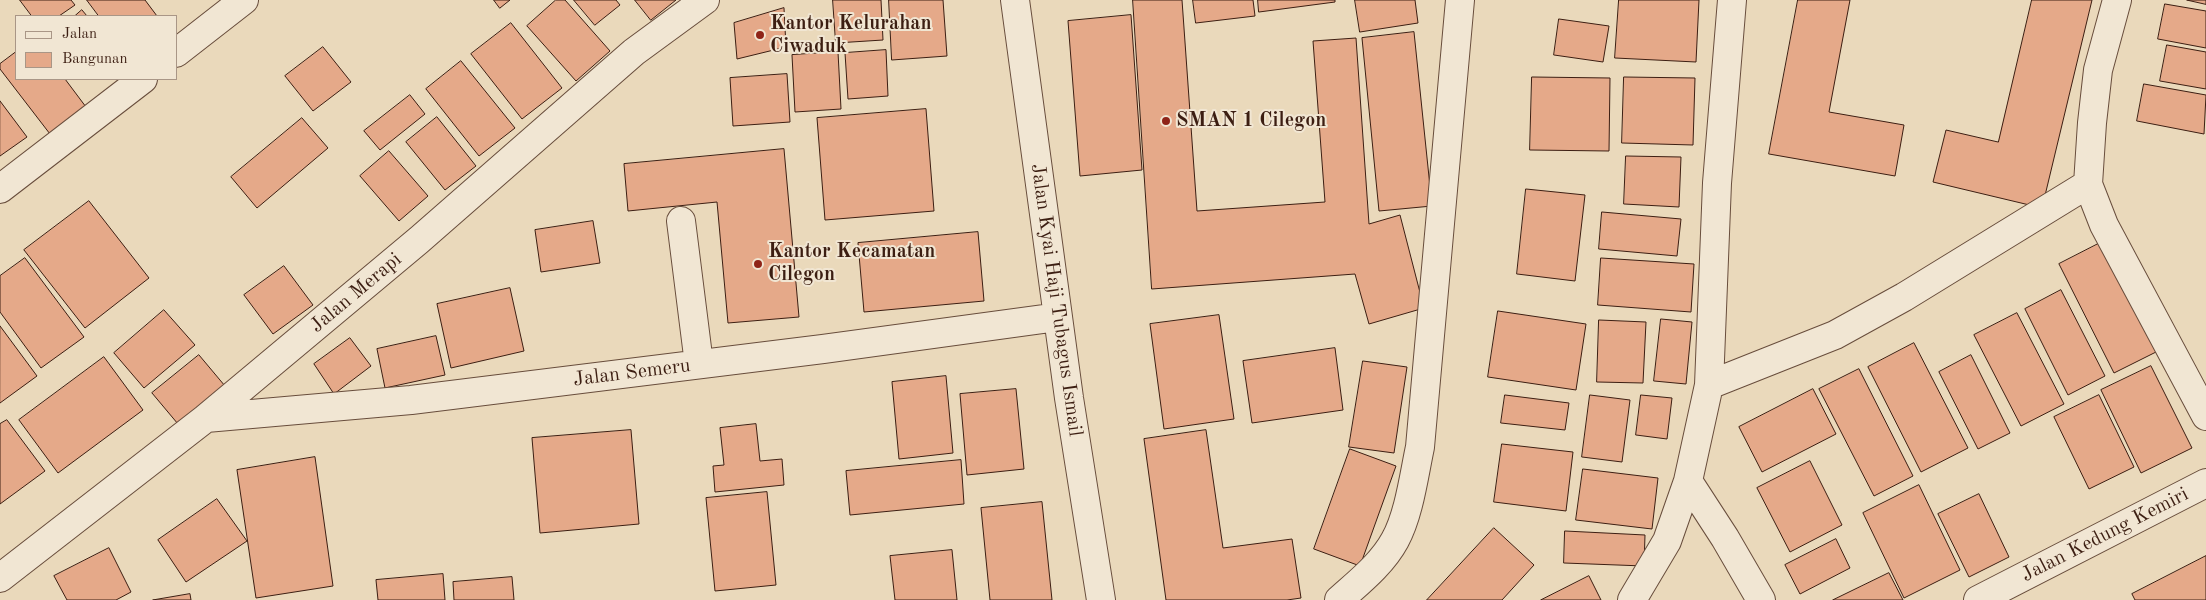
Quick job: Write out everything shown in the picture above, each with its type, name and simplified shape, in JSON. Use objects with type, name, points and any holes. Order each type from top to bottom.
[{"type":"street","points":[[178,51],[244,0]]},
{"type":"street","name":"Jalan Merapi","points":[[0,578],[206,418],[418,240],[634,52],[705,0]]},
{"type":"street","name":"Jalan Kyai Haji Tubagus Ismail","points":[[1015,0],[1058,317],[1101,600]]},
{"type":"street","points":[[1339,600],[1371,572],[1395,540],[1410,497],[1420,446],[1460,0]]},
{"type":"street","points":[[1632,600],[1667,542],[1688,481],[1709,385],[1717,183],[1732,0]]},
{"type":"street","points":[[2117,0],[2098,70],[2088,184],[2104,225],[2206,416]]},
{"type":"street","points":[[0,188],[142,80]]},
{"type":"street","points":[[1709,385],[1835,335],[1904,297],[2088,184]]},
{"type":"street","points":[[681,221],[699,364]]},
{"type":"street","name":"Jalan Semeru","points":[[206,418],[411,400],[1058,317]]},
{"type":"street","points":[[1688,481],[1725,538],[1761,600]]},
{"type":"street","name":"Jalan Kedung Kemiri","points":[[1978,600],[2206,483]]},
{"type":"building","points":[[20,0],[71,0],[75,5],[60,15],[31,15]]},
{"type":"building","points":[[87,0],[145,0],[156,15],[98,15]]},
{"type":"building","points":[[494,0],[510,0],[500,8]]},
{"type":"building","points":[[556,0],[565,0],[610,51],[576,81],[527,26]]},
{"type":"building","points":[[574,0],[616,0],[620,5],[595,25]]},
{"type":"building","points":[[635,0],[676,0],[651,20]]},
{"type":"building","points":[[833,0],[881,0],[883,40],[836,43]]},
{"type":"building","points":[[889,0],[943,0],[947,56],[892,60]]},
{"type":"building","name":"SMAN 1 Cilegon","points":[[1133,0],[1182,0],[1197,211],[1325,202],[1313,41],[1356,38],[1369,224],[1400,215],[1424,308],[1369,324],[1355,274],[1152,289]]},
{"type":"building","points":[[1193,0],[1253,0],[1255,16],[1196,23]]},
{"type":"building","points":[[1258,0],[1335,0],[1335,2],[1259,12]]},
{"type":"building","points":[[1355,0],[1415,0],[1418,23],[1360,32]]},
{"type":"building","points":[[1619,0],[1699,0],[1696,62],[1615,58]]},
{"type":"building","points":[[1798,0],[1850,0],[1829,112],[1904,125],[1895,176],[1769,154]]},
{"type":"building","points":[[2032,0],[2092,0],[2042,208],[1933,182],[1946,130],[1998,142]]},
{"type":"building","points":[[2187,0],[2206,0],[2206,4]]},
{"type":"building","points":[[2165,4],[2206,11],[2206,48],[2158,39]]},
{"type":"building","name":"Kantor Kelurahan Ciwaduk","points":[[784,8],[786,47],[737,59],[734,23]]},
{"type":"building","points":[[82,10],[86,15],[76,15]]},
{"type":"building","points":[[1131,15],[1142,170],[1080,176],[1068,21]]},
{"type":"building","points":[[1559,19],[1609,26],[1603,62],[1554,55]]},
{"type":"building","points":[[511,23],[562,88],[522,119],[471,54]]},
{"type":"building","points":[[1414,32],[1432,206],[1379,211],[1362,38]]},
{"type":"building","points":[[2167,45],[2206,52],[2206,89],[2160,81]]},
{"type":"building","points":[[323,47],[351,82],[313,111],[285,76]]},
{"type":"building","points":[[886,50],[888,96],[848,99],[845,53]]},
{"type":"building","points":[[838,52],[841,109],[795,112],[792,55]]},
{"type":"building","points":[[15,53],[15,80],[66,80],[86,107],[50,134],[0,69],[0,64]]},
{"type":"building","points":[[461,61],[515,128],[479,156],[426,89]]},
{"type":"building","points":[[787,74],[790,122],[733,126],[730,78]]},
{"type":"building","points":[[1532,77],[1610,78],[1609,151],[1530,150]]},
{"type":"building","points":[[1624,77],[1695,78],[1693,145],[1622,143]]},
{"type":"building","points":[[2144,84],[2206,95],[2204,134],[2137,121]]},
{"type":"building","points":[[410,95],[425,114],[380,150],[364,131]]},
{"type":"building","points":[[0,101],[27,137],[0,156]]},
{"type":"building","points":[[926,109],[934,211],[825,220],[817,118]]},
{"type":"building","points":[[437,117],[476,166],[445,190],[406,142]]},
{"type":"building","points":[[302,118],[328,148],[257,208],[231,177]]},
{"type":"building","name":"Kantor Kecamatan Cilegon","points":[[784,149],[799,317],[728,323],[717,202],[628,211],[624,164]]},
{"type":"building","points":[[389,151],[428,196],[399,221],[360,176]]},
{"type":"building","points":[[1626,156],[1681,157],[1679,207],[1624,204]]},
{"type":"building","points":[[1526,189],[1585,195],[1575,281],[1517,274]]},
{"type":"building","points":[[89,201],[149,278],[85,328],[24,250]]},
{"type":"building","points":[[1602,212],[1681,219],[1677,256],[1599,249]]},
{"type":"building","points":[[593,221],[600,263],[541,272],[535,230]]},
{"type":"building","points":[[978,232],[984,301],[864,312],[858,243]]},
{"type":"building","points":[[2102,242],[2158,351],[2114,373],[2059,264]]},
{"type":"building","points":[[25,258],[84,337],[41,368],[0,312],[0,276]]},
{"type":"building","points":[[1601,258],[1694,264],[1691,312],[1598,305]]},
{"type":"building","points":[[284,266],[313,305],[273,334],[244,295]]},
{"type":"building","points":[[510,288],[524,351],[451,368],[437,304]]},
{"type":"building","points":[[2061,290],[2105,376],[2068,395],[2025,309]]},
{"type":"building","points":[[164,310],[195,345],[144,388],[114,353]]},
{"type":"building","points":[[1498,311],[1586,324],[1576,390],[1488,377]]},
{"type":"building","points":[[2017,313],[2064,404],[2021,426],[1974,335]]},
{"type":"building","points":[[1219,315],[1234,419],[1164,429],[1150,324]]},
{"type":"building","points":[[1661,319],[1692,322],[1686,384],[1654,381]]},
{"type":"building","points":[[1599,320],[1646,322],[1643,383],[1597,382]]},
{"type":"building","points":[[0,326],[37,376],[0,403]]},
{"type":"building","points":[[436,336],[445,375],[385,388],[377,349]]},
{"type":"building","points":[[350,338],[371,366],[334,394],[314,364]]},
{"type":"building","points":[[1914,343],[1968,448],[1921,472],[1868,367]]},
{"type":"building","points":[[1335,348],[1343,410],[1252,423],[1243,361]]},
{"type":"building","points":[[199,355],[225,386],[178,424],[152,393]]},
{"type":"building","points":[[1971,355],[2010,433],[1978,449],[1939,372]]},
{"type":"building","points":[[104,357],[143,410],[58,473],[19,420]]},
{"type":"building","points":[[1363,361],[1407,367],[1394,453],[1349,447]]},
{"type":"building","points":[[2151,366],[2192,448],[2141,473],[2101,390]]},
{"type":"building","points":[[1859,369],[1913,476],[1874,496],[1819,389]]},
{"type":"building","points":[[946,376],[953,453],[899,459],[892,382]]},
{"type":"building","points":[[1016,389],[1024,469],[967,475],[960,394]]},
{"type":"building","points":[[1813,389],[1836,434],[1762,472],[1739,427]]},
{"type":"building","points":[[1505,395],[1569,403],[1565,430],[1501,423]]},
{"type":"building","points":[[1590,395],[1630,400],[1622,462],[1582,457]]},
{"type":"building","points":[[1641,395],[1672,398],[1667,439],[1636,435]]},
{"type":"building","points":[[2099,395],[2134,467],[2089,489],[2054,417]]},
{"type":"building","points":[[7,420],[45,471],[0,504],[0,424]]},
{"type":"building","points":[[756,424],[760,461],[782,459],[784,485],[715,492],[713,466],[724,465],[720,428]]},
{"type":"building","points":[[631,430],[639,524],[540,533],[532,438]]},
{"type":"building","points":[[1206,430],[1223,548],[1292,539],[1301,598],[1287,600],[1166,600],[1144,439]]},
{"type":"building","points":[[1502,444],[1573,452],[1566,511],[1494,502]]},
{"type":"building","points":[[1350,449],[1396,466],[1360,566],[1314,549]]},
{"type":"building","points":[[315,457],[333,586],[256,598],[237,470]]},
{"type":"building","points":[[961,460],[964,504],[850,515],[846,471]]},
{"type":"building","points":[[1810,461],[1842,525],[1790,552],[1757,488]]},
{"type":"building","points":[[1583,469],[1658,478],[1652,529],[1576,520]]},
{"type":"building","points":[[1919,485],[1960,570],[1904,598],[1863,513]]},
{"type":"building","points":[[767,492],[776,585],[715,591],[706,498]]},
{"type":"building","points":[[1979,494],[2009,557],[1969,577],[1938,514]]},
{"type":"building","points":[[217,499],[247,541],[186,582],[158,540]]},
{"type":"building","points":[[1042,502],[1052,600],[990,600],[981,508]]},
{"type":"building","points":[[1494,528],[1534,565],[1502,600],[1427,600]]},
{"type":"building","points":[[1565,531],[1645,535],[1644,566],[1564,563]]},
{"type":"building","points":[[1836,539],[1850,568],[1800,594],[1785,565]]},
{"type":"building","points":[[109,548],[131,592],[116,600],[67,600],[54,576]]},
{"type":"building","points":[[952,550],[957,600],[895,600],[890,556]]},
{"type":"building","points":[[2206,556],[2206,600],[2135,600],[2132,594]]},
{"type":"building","points":[[1889,573],[1903,600],[1833,600]]},
{"type":"building","points":[[443,574],[445,600],[378,600],[376,580]]},
{"type":"building","points":[[1589,576],[1601,600],[1541,600]]},
{"type":"building","points":[[512,577],[514,600],[454,600],[453,582]]},
{"type":"building","points":[[190,594],[191,600],[153,600]]},
{"type":"place","name":"Kantor Kelurahan Ciwaduk","points":[[760,35]]},
{"type":"place","name":"SMAN 1 Cilegon","points":[[1166,121]]},
{"type":"place","name":"Kantor Kecamatan Cilegon","points":[[758,264]]}]
